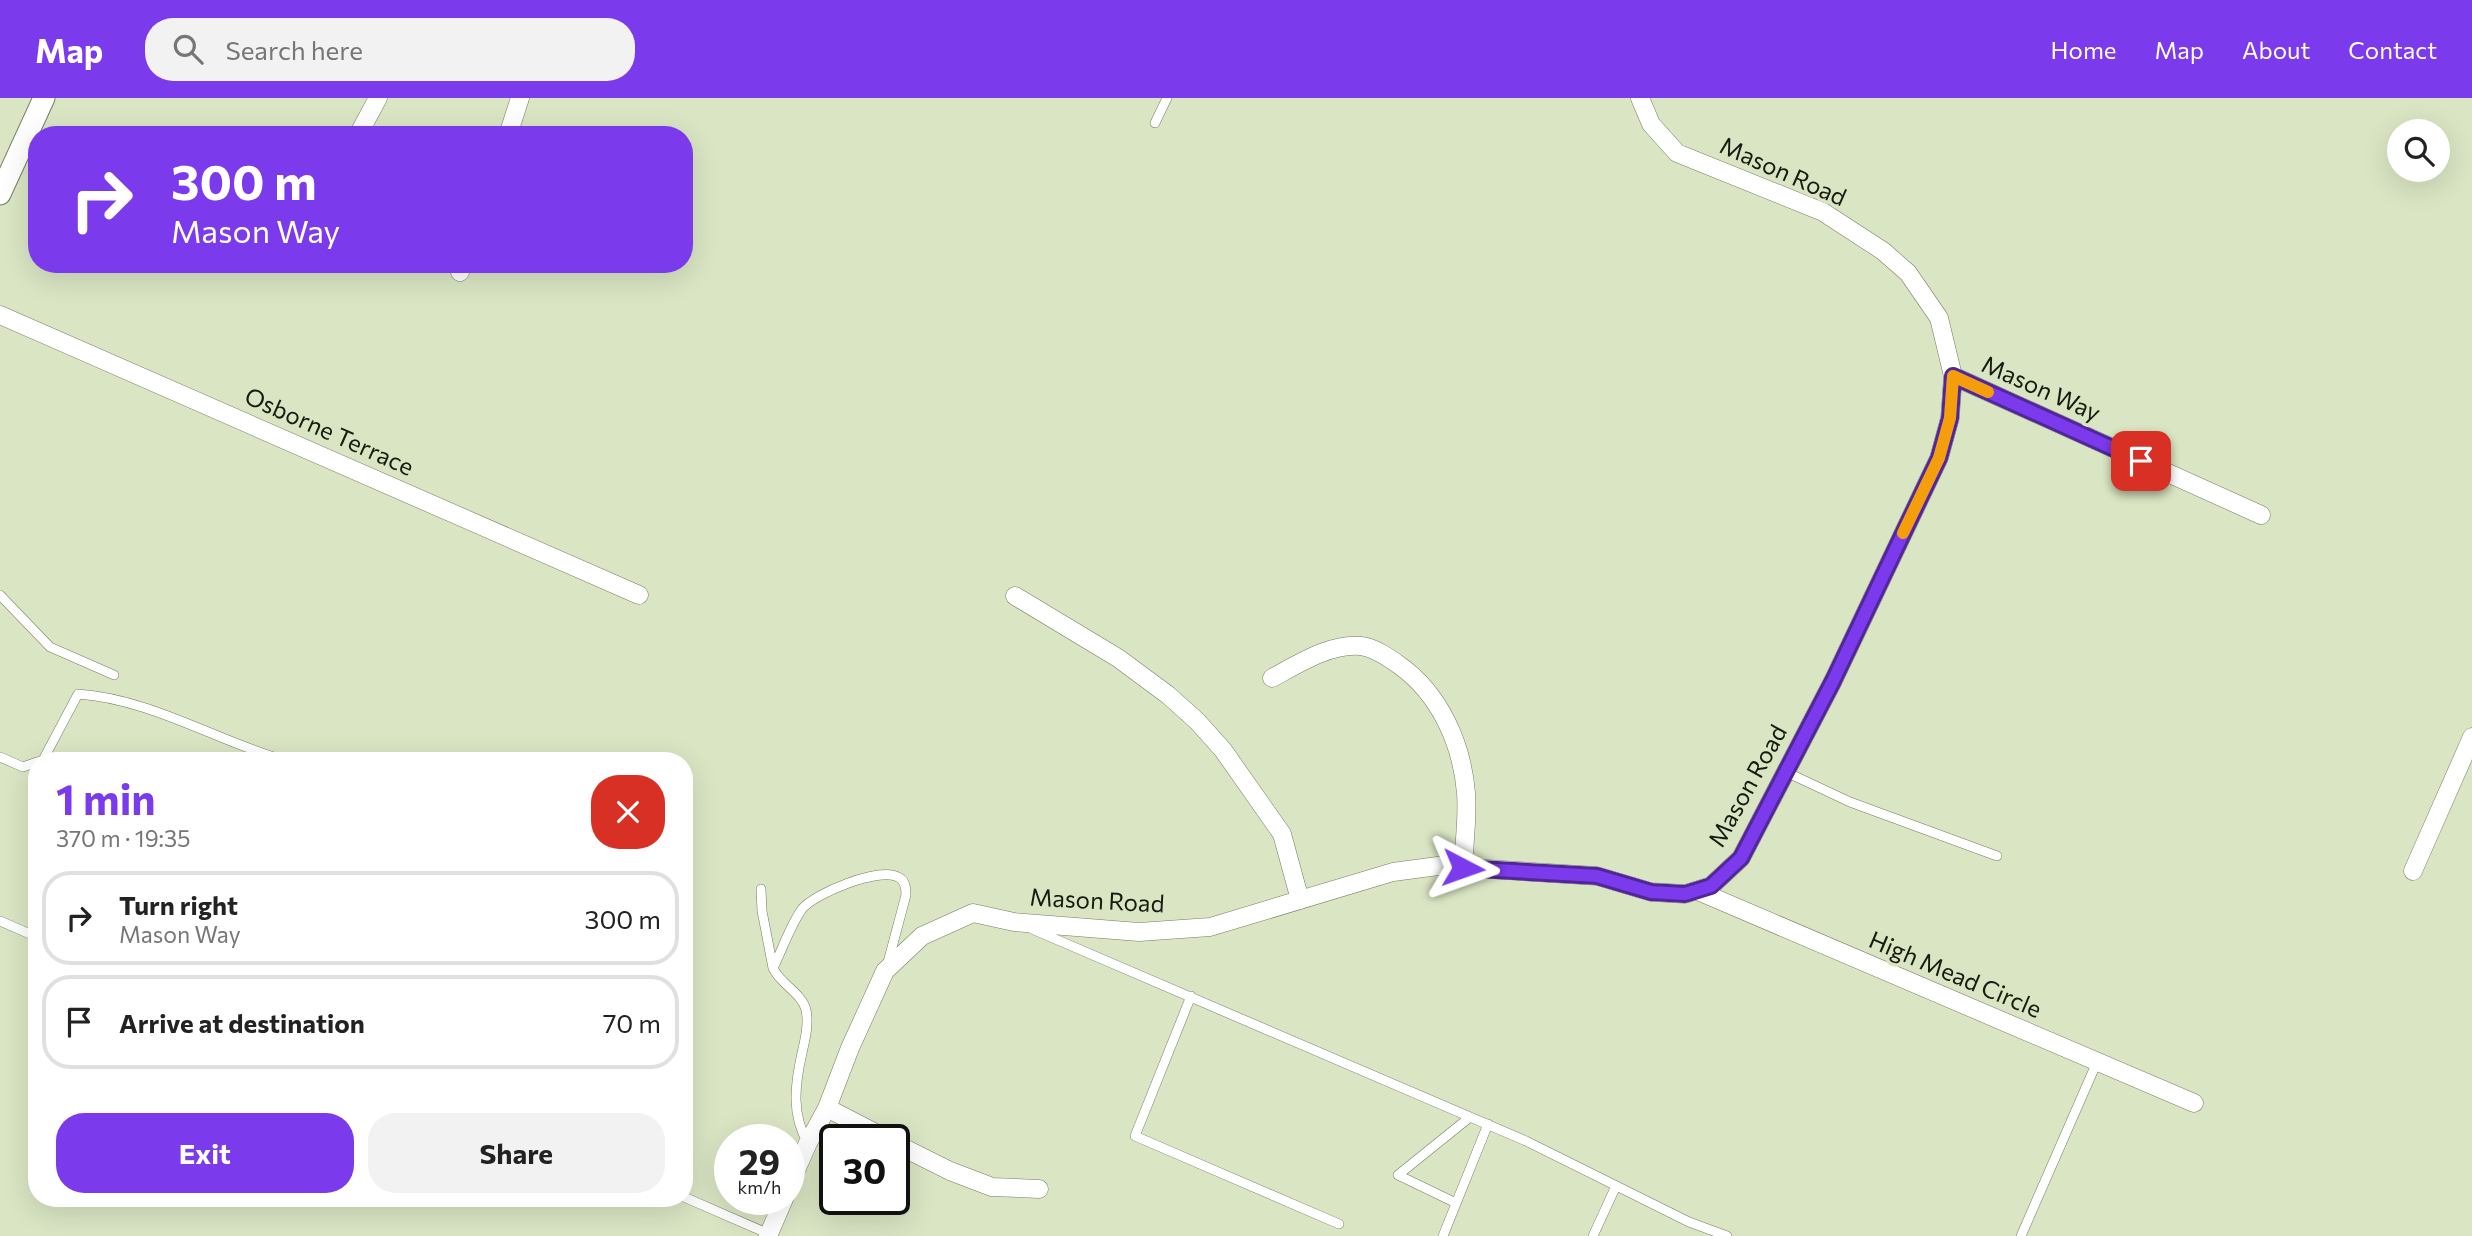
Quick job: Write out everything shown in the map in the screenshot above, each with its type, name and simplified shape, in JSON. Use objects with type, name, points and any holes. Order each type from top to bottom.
[{"type":"street","points":[[31,126],[44,98]]},
{"type":"street","points":[[363,126],[378,98]]},
{"type":"street","points":[[511,126],[520,98]]},
{"type":"street","name":"Mason Road","points":[[805,1150],[827,1108],[850,1048],[885,971],[922,936],[973,913],[1014,922],[1139,932],[1210,927],[1393,872],[1438,866],[1597,876],[1651,892],[1685,894],[1711,886],[1741,858],[1833,681],[1939,458],[1950,418],[1953,376],[1939,318],[1908,273],[1882,251],[1823,212],[1677,153],[1651,124],[1640,98]]},
{"type":"street","points":[[0,194],[28,133]]},
{"type":"street","name":"Osborne Terrace","points":[[0,315],[639,595]]},
{"type":"street","name":"Mason Way","points":[[1953,376],[2261,515]]},
{"type":"street","points":[[1015,596],[1118,658],[1168,695],[1197,721],[1223,750],[1282,834],[1300,900]]},
{"type":"street","points":[[1272,678],[1308,658],[1337,648],[1362,646],[1383,654],[1414,676],[1440,709],[1457,745],[1466,793],[1463,868]]},
{"type":"street","points":[[2413,870],[2472,737]]},
{"type":"street","name":"High Mead Circle","points":[[1698,891],[2194,1103]]},
{"type":"street","points":[[827,1108],[858,1124]]},
{"type":"street","points":[[910,1151],[950,1171],[992,1187],[1039,1189]]},
{"type":"street","points":[[768,1235],[777,1215]]},
{"type":"lane","points":[[1155,123],[1167,98]]},
{"type":"lane","points":[[0,595],[50,647],[114,675]]},
{"type":"lane","points":[[47,752],[78,694],[103,696],[126,703],[261,752]]},
{"type":"lane","points":[[0,757],[23,767],[28,765]]},
{"type":"lane","points":[[1786,772],[1850,802],[1997,856]]},
{"type":"lane","points":[[773,968],[802,909],[825,893],[885,874],[896,876],[906,886],[906,895],[885,971]]},
{"type":"lane","points":[[761,889],[762,911],[773,968],[785,985],[799,997],[807,1012],[805,1041],[795,1095],[799,1126],[808,1143]]},
{"type":"lane","points":[[0,921],[28,933]]},
{"type":"lane","points":[[1014,922],[1488,1124],[1569,1161],[1689,1222],[1727,1236]]},
{"type":"lane","points":[[1191,996],[1135,1136],[1339,1224]]},
{"type":"lane","points":[[2021,1236],[2097,1062]]},
{"type":"lane","points":[[1456,1203],[1398,1175],[1470,1117]]},
{"type":"lane","points":[[1443,1236],[1488,1124]]},
{"type":"lane","points":[[1592,1236],[1616,1186]]},
{"type":"lane","points":[[693,1201],[768,1235]]},
{"type":"slow traffic","points":[[1903,533],[1939,458],[1950,418],[1953,376],[1988,392]]},
{"type":"route","points":[[1463,868],[1597,876],[1651,892],[1685,894],[1711,886],[1741,858],[1833,681],[1939,458],[1950,418],[1953,376],[2141,461]]}]
